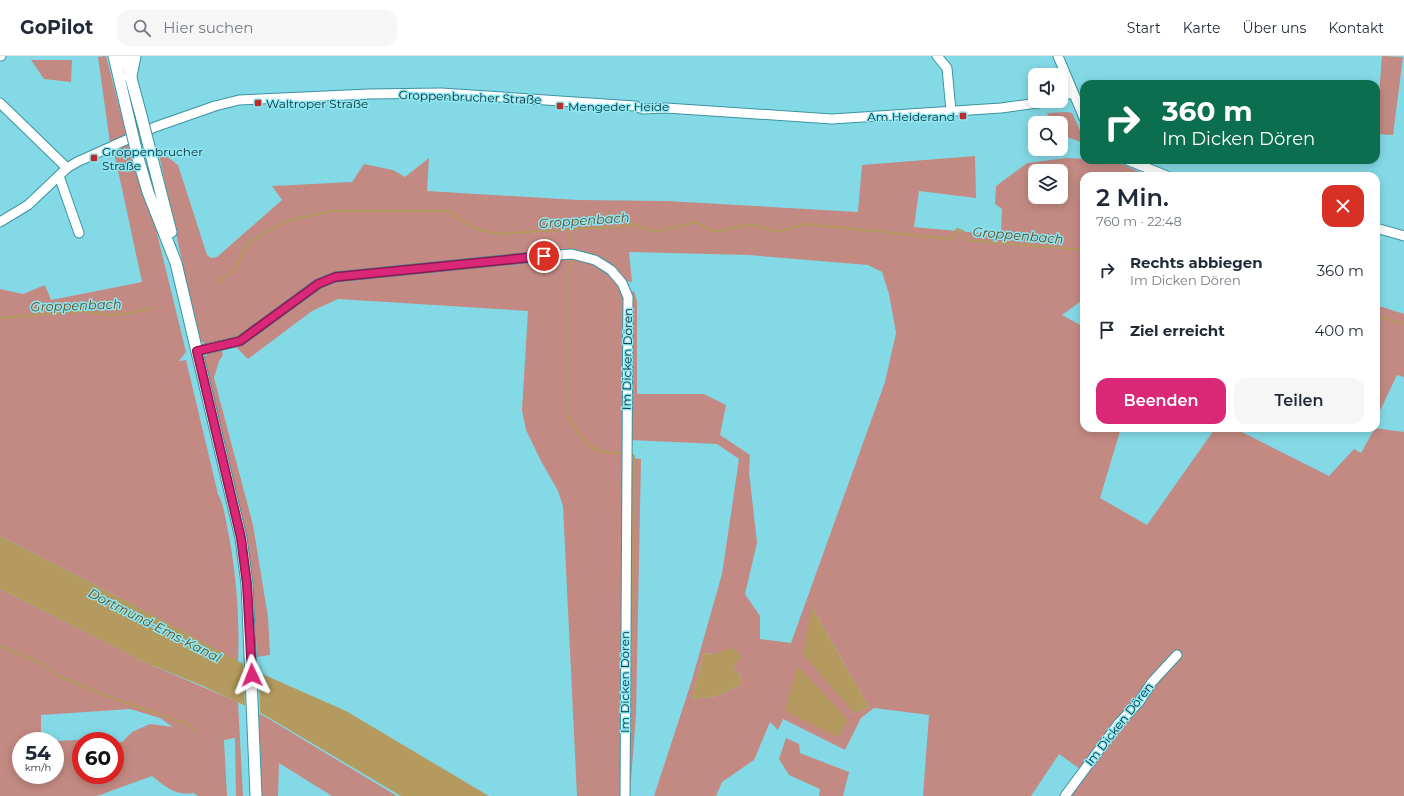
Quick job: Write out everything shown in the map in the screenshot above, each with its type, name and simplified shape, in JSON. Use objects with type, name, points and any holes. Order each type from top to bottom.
[{"type":"highway","points":[[130,76],[134,56]]},
{"type":"main road","points":[[114,56],[138,158],[148,192],[176,262]]},
{"type":"main road","points":[[125,56],[174,248],[182,288],[241,538],[247,584],[256,796]]},
{"type":"street","points":[[937,56],[947,68],[951,111]]},
{"type":"street","points":[[1058,56],[1080,109]]},
{"type":"street","points":[[1068,94],[1073,92]]},
{"type":"street","name":"Groppenbrucher Straße","points":[[0,222],[28,206],[67,168],[92,154],[154,128],[215,106],[239,100],[369,94],[441,94],[635,106],[643,104],[656,104],[666,108],[832,119],[1028,105]]},
{"type":"street","points":[[0,103],[67,168]]},
{"type":"street","points":[[1137,164],[1157,172]]},
{"type":"street","points":[[59,176],[79,233]]},
{"type":"street","points":[[1380,229],[1404,236]]},
{"type":"street","name":"Im Dicken Dören","points":[[197,351],[240,341],[318,284],[335,277],[572,254],[595,260],[611,270],[622,283],[628,297],[629,317],[626,423],[625,796]]},
{"type":"street","name":"Im Dicken Dören","points":[[1065,796],[1119,724],[1139,702],[1152,682],[1177,655]]},
{"type":"shaded area","points":[[106,56],[132,157],[151,209],[186,352],[179,361],[186,360],[218,494],[225,513],[237,593],[238,662],[132,604],[0,536],[0,289],[23,294],[45,285],[51,300],[142,282],[113,147],[110,143],[98,57]]},
{"type":"shaded area","points":[[1382,56],[1403,57],[1393,135],[1380,134],[1380,82]]},
{"type":"shaded area","points":[[31,60],[72,60],[71,82],[44,79]]},
{"type":"shaded area","points":[[1047,113],[1072,113],[1080,130],[1080,142],[1068,137],[1068,116],[1048,116]]},
{"type":"shaded area","points":[[158,150],[178,165],[207,255],[211,258],[217,257],[282,200],[272,186],[352,182],[364,164],[393,170],[405,177],[429,158],[427,191],[578,200],[667,201],[858,212],[862,165],[975,156],[976,198],[919,191],[914,227],[1001,235],[1002,209],[995,204],[996,186],[1027,163],[1066,158],[1080,159],[1080,164],[1122,164],[1139,172],[1080,172],[1080,302],[1062,315],[1080,325],[1080,432],[1120,432],[1100,498],[1147,525],[1213,432],[1242,432],[1329,476],[1354,449],[1361,453],[1373,432],[1380,432],[1380,429],[1404,432],[1404,796],[1061,796],[1080,769],[1059,754],[1031,796],[923,796],[929,715],[874,708],[861,718],[845,750],[783,719],[778,730],[770,722],[754,760],[722,782],[716,796],[654,796],[691,683],[722,574],[739,459],[717,444],[630,440],[621,796],[577,796],[563,506],[558,491],[526,430],[522,410],[528,311],[338,299],[312,311],[248,359],[230,341],[207,346],[201,341],[193,312]],"holes":[[[629,252],[748,255],[868,265],[882,272],[889,294],[896,333],[885,382],[791,643],[760,639],[760,616],[745,594],[757,543],[749,472],[750,455],[720,435],[726,405],[704,394],[637,394],[637,301],[634,291],[630,293],[597,261],[625,281],[632,282]],[[812,607],[869,707],[853,713]],[[704,653],[741,656],[733,667],[740,675],[742,684],[717,696],[692,699]]]},
{"type":"shaded area","points":[[1380,306],[1404,314],[1404,377],[1397,375],[1380,411]]},
{"type":"shaded area","points":[[219,349],[222,351],[223,355],[219,361],[214,378],[253,525],[268,617],[270,655],[257,657],[253,584],[247,538],[204,358],[210,351]]},
{"type":"shaded area","points":[[628,458],[641,459],[636,714],[630,794],[627,794]]},
{"type":"shaded area","points":[[0,589],[144,662],[238,702],[243,796],[236,796],[235,738],[224,740],[227,796],[198,796],[194,793],[187,794],[176,792],[166,787],[152,776],[97,796],[0,796]]},
{"type":"shaded area","points":[[259,713],[397,796],[332,796],[279,763],[278,796],[262,796]]},
{"type":"shaded area","points":[[786,738],[799,744],[800,753],[849,772],[843,796],[819,796],[820,789],[789,775],[779,759]]},
{"type":"water","name":"Dortmund-Ems-Kanal","points":[[0,536],[132,604],[260,673],[346,711],[489,796],[401,796],[261,713],[203,686],[144,662],[0,589]]},
{"type":"water","points":[[812,607],[869,707],[854,713],[803,654]]},
{"type":"water","points":[[732,648],[742,656],[733,667],[740,675],[742,684],[717,696],[692,699],[704,653],[713,654]]},
{"type":"water","points":[[798,666],[848,720],[838,737],[785,711]]},
{"type":"pier","points":[[243,662],[259,671],[260,715],[245,707]]},
{"type":"waterway","name":"Groppenbach","points":[[216,283],[235,269],[247,244],[283,222],[330,211],[448,211],[473,228],[497,234],[612,228],[631,224],[656,232],[695,222],[715,232],[750,224],[777,232],[805,224],[952,239],[957,229],[963,231],[964,240],[1080,250]]},
{"type":"waterway","points":[[570,229],[572,252]]},
{"type":"waterway","points":[[572,257],[569,271],[566,390],[569,418],[580,436],[593,448],[604,452],[623,453]]},
{"type":"waterway","name":"Groppenbach","points":[[0,318],[82,311],[110,315],[131,313],[152,308]]},
{"type":"waterway","name":"Groppenbach","points":[[1380,317],[1404,324]]},
{"type":"waterway","points":[[630,454],[634,456],[630,729]]},
{"type":"waterway","points":[[0,646],[40,663],[58,676],[115,699],[185,723],[197,733]]},
{"type":"place","name":"Waltroper Straße","points":[[258,103]]},
{"type":"place","name":"Mengeder Heide","points":[[560,106]]},
{"type":"place","name":"Am Heiderand","points":[[963,116]]},
{"type":"place","name":"Groppenbrucher Straße","points":[[94,158]]},
{"type":"route","points":[[252,675],[247,584],[241,538],[232,493],[197,351],[240,341],[318,284],[335,277],[544,256]]}]
